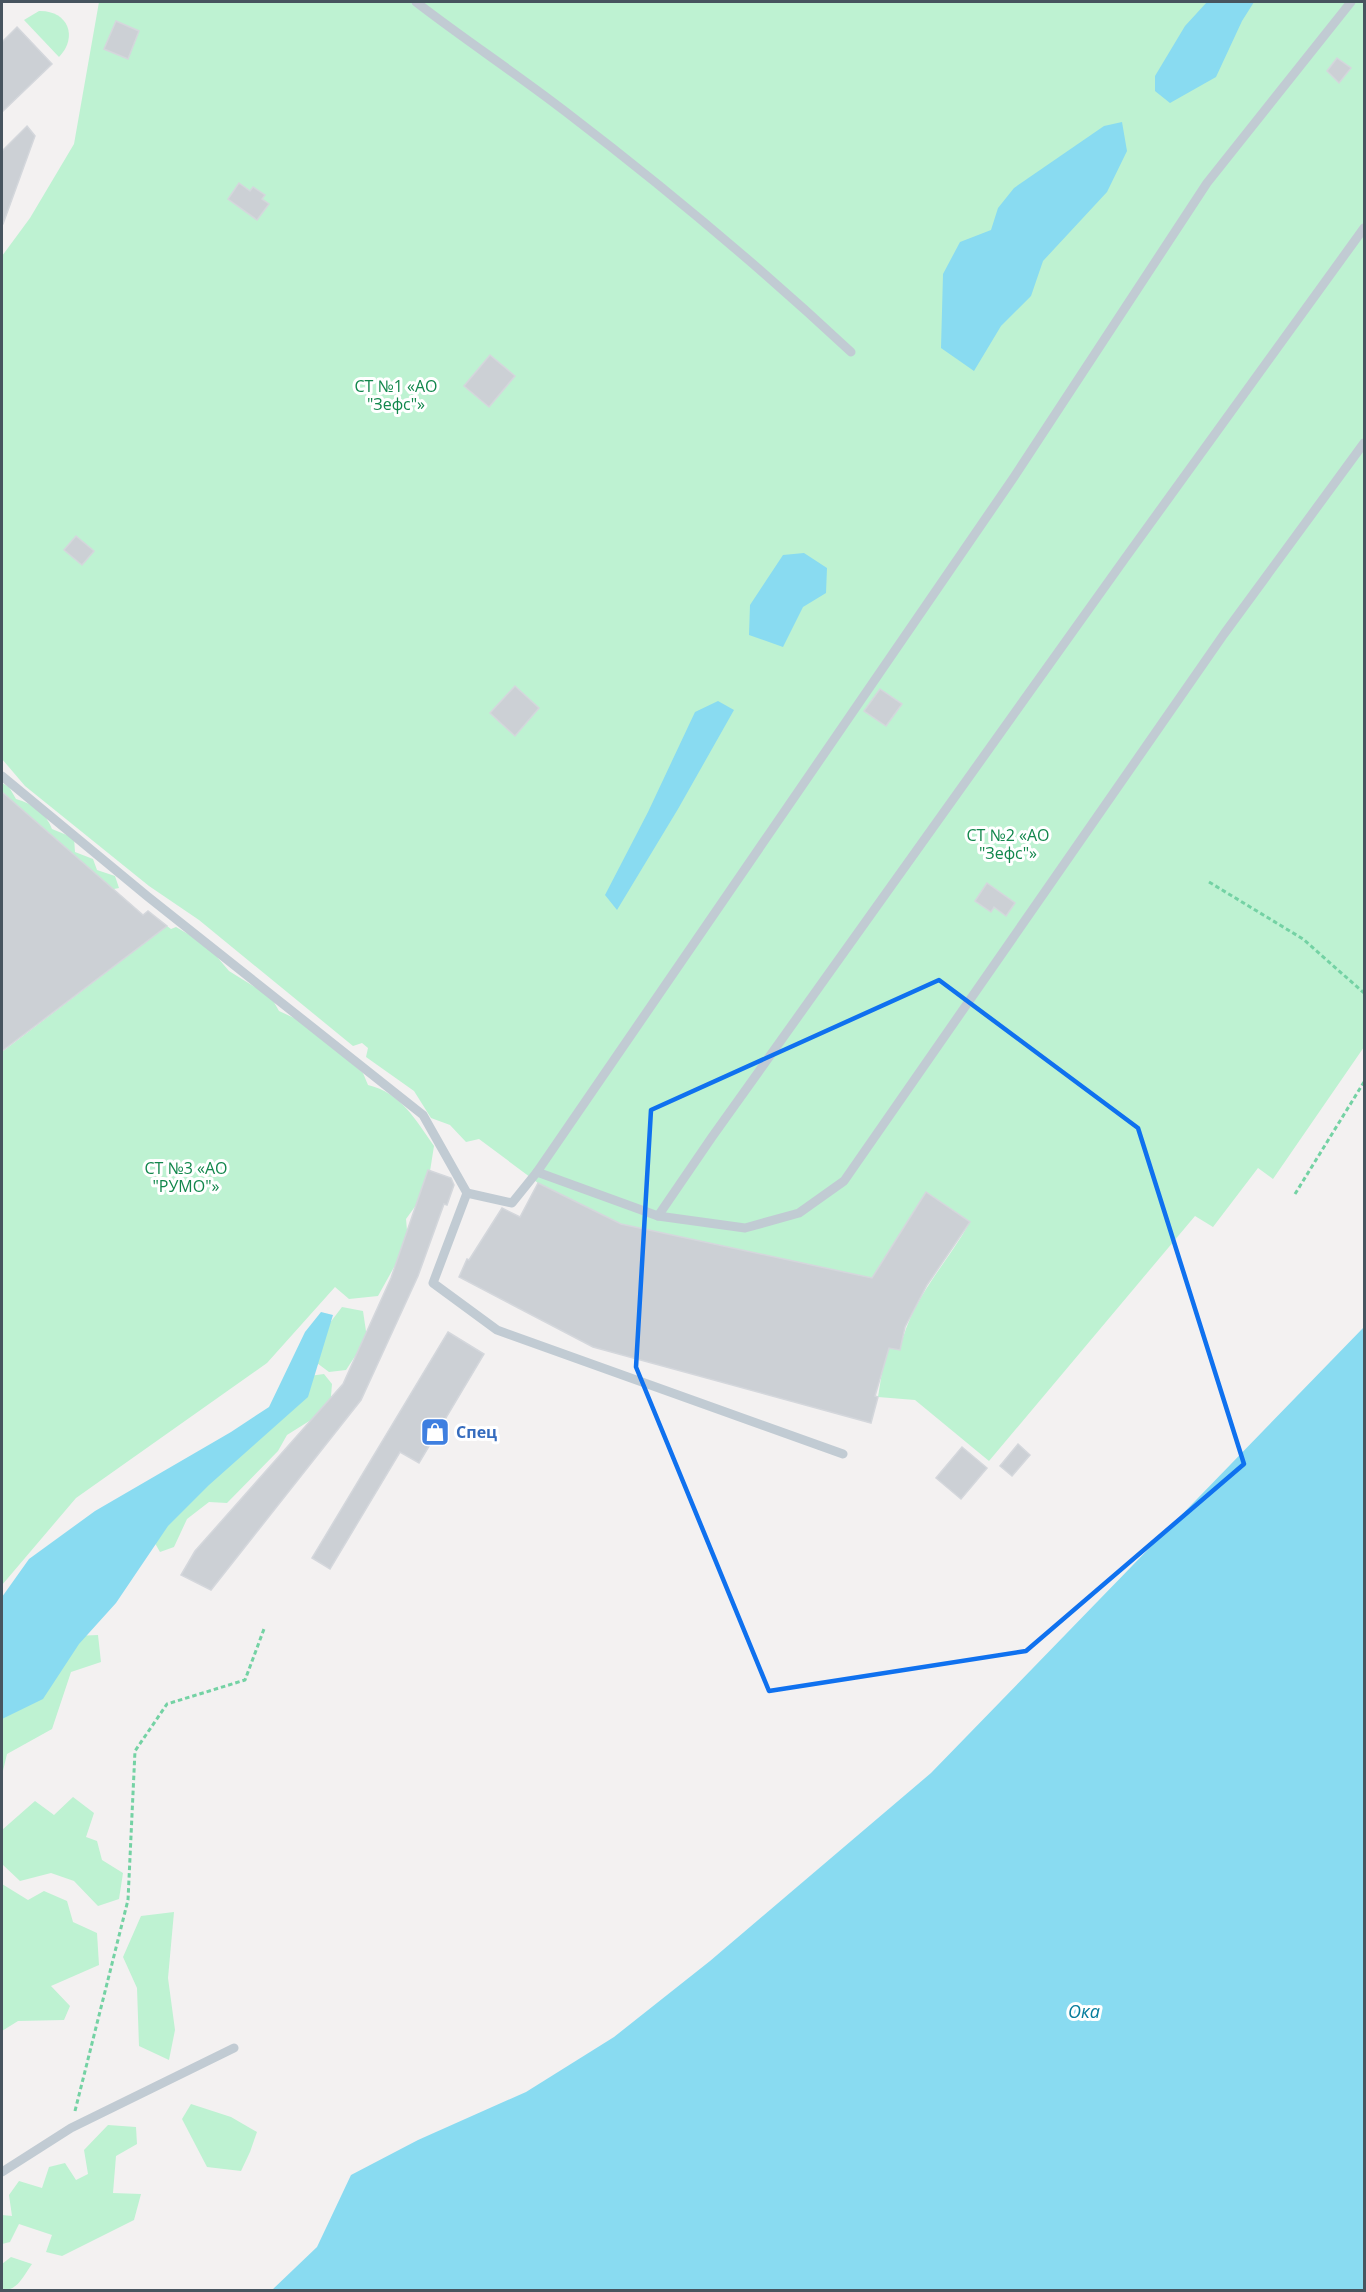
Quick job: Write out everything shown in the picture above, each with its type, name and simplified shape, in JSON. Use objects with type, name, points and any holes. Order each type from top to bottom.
[{"type":"lane","points":[[416,2],[566,112],[685,207],[796,301],[851,352]]},
{"type":"lane","points":[[2,776],[147,896],[423,1115],[467,1193],[512,1203],[537,1172],[1014,477],[1207,183],[1351,2]]},
{"type":"lane","points":[[658,1216],[1126,556],[1365,228]]},
{"type":"lane","points":[[537,1172],[658,1216],[745,1228],[799,1213],[844,1181],[1224,634],[1365,443]]},
{"type":"lane","points":[[467,1193],[433,1283],[497,1330],[843,1454]]},
{"type":"lane","points":[[2,2172],[71,2127],[234,2048]]},
{"type":"path","points":[[1209,882],[1303,939],[1365,993]]},
{"type":"path","points":[[1295,1194],[1365,1082]]},
{"type":"path","points":[[71,2127],[128,1900],[135,1751],[167,1704],[245,1680],[264,1629]]},
{"type":"highlighted area","points":[[939,980],[1138,1128],[1244,1464],[1026,1651],[769,1691],[636,1367],[651,1110]]},
{"type":"green space","points":[[99,2],[1364,2],[1364,1047],[1273,1179],[1258,1168],[1213,1227],[1195,1216],[989,1461],[915,1400],[878,1397],[889,1348],[900,1350],[905,1332],[920,1299],[970,1222],[926,1192],[872,1278],[621,1224],[538,1183],[479,1139],[466,1142],[450,1125],[431,1118],[414,1091],[366,1057],[368,1048],[362,1043],[353,1046],[199,920],[149,886],[25,786],[2,759],[2,256],[30,218],[74,144]]},
{"type":"green space","points":[[39,11],[57,15],[67,26],[68,41],[59,57],[24,20]]},
{"type":"green space","points":[[2,783],[9,787],[16,799],[33,806],[42,814],[52,829],[74,838],[75,852],[93,859],[97,870],[115,876],[119,888],[99,892],[6,807],[2,802]]},
{"type":"green space","name":"СТ №3 «АО \"РУМО\"»","points":[[167,926],[171,929],[176,927],[207,945],[229,971],[271,997],[279,1011],[305,1023],[363,1073],[368,1085],[390,1094],[407,1109],[434,1146],[427,1190],[406,1219],[408,1242],[378,1296],[349,1299],[335,1287],[267,1363],[76,1498],[2,1585],[2,1052]]},
{"type":"green space","points":[[342,1307],[363,1311],[367,1338],[346,1370],[329,1372],[317,1363],[323,1332]]},
{"type":"green space","points":[[324,1374],[332,1384],[330,1408],[287,1435],[278,1451],[227,1503],[209,1502],[187,1519],[174,1547],[160,1552],[152,1538],[302,1377]]},
{"type":"green space","points":[[98,1635],[101,1662],[71,1672],[52,1729],[7,1754],[2,1775],[2,1706],[74,1636]]},
{"type":"green space","points":[[73,1797],[94,1813],[86,1837],[97,1841],[102,1860],[123,1873],[119,1899],[98,1906],[74,1881],[51,1873],[20,1881],[2,1864],[2,1830],[35,1801],[54,1815]]},
{"type":"green space","points":[[2,1884],[28,1900],[44,1891],[67,1901],[73,1922],[97,1933],[99,1965],[51,1986],[70,2006],[64,2020],[18,2021],[2,2031]]},
{"type":"green space","points":[[174,1912],[168,1978],[175,2030],[169,2060],[139,2046],[137,1988],[123,1957],[141,1916]]},
{"type":"green space","points":[[191,2104],[231,2117],[257,2132],[241,2171],[207,2167],[182,2119]]},
{"type":"green space","points":[[108,2125],[136,2127],[137,2144],[116,2156],[113,2193],[141,2194],[134,2220],[62,2256],[46,2252],[52,2235],[19,2224],[10,2242],[2,2244],[2,2215],[12,2216],[9,2195],[19,2181],[42,2188],[49,2167],[65,2163],[76,2180],[88,2174],[84,2150]]},
{"type":"green space","points":[[11,2257],[32,2264],[16,2285],[8,2290],[2,2290],[2,2264]]},
{"type":"water","points":[[1207,2],[1254,2],[1242,21],[1216,77],[1170,103],[1155,91],[1155,76],[1185,26]]},
{"type":"water","points":[[1122,122],[1127,151],[1107,192],[1043,261],[1031,296],[1001,326],[974,371],[941,348],[943,274],[960,242],[991,230],[998,208],[1014,188],[1104,126]]},
{"type":"water","points":[[804,553],[827,568],[826,593],[803,607],[783,647],[749,635],[750,605],[783,555]]},
{"type":"water","points":[[718,701],[734,710],[617,910],[605,895],[648,812],[695,712]]},
{"type":"water","points":[[321,1312],[333,1315],[308,1397],[209,1485],[168,1526],[116,1603],[79,1644],[43,1699],[2,1719],[2,1597],[29,1559],[95,1511],[231,1432],[269,1407],[305,1332]]},
{"type":"water","name":"Ока","points":[[1364,1327],[1364,2290],[272,2290],[317,2247],[351,2175],[418,2140],[526,2092],[614,2037],[710,1961],[931,1773]]},
{"type":"building","points":[[116,21],[139,31],[128,59],[104,49]]},
{"type":"building","points":[[17,27],[52,64],[2,112],[2,42]]},
{"type":"building","points":[[1337,58],[1351,68],[1339,83],[1327,71]]},
{"type":"building","points":[[27,126],[35,136],[2,224],[2,151]]},
{"type":"building","points":[[239,183],[250,191],[253,187],[265,195],[262,199],[269,204],[257,220],[228,199]]},
{"type":"building","points":[[490,355],[515,376],[489,407],[464,386]]},
{"type":"building","points":[[76,536],[94,551],[82,565],[64,550]]},
{"type":"building","points":[[515,686],[539,708],[515,736],[490,713]]},
{"type":"building","points":[[880,689],[902,704],[886,726],[864,711]]},
{"type":"building","points":[[2,792],[143,915],[148,911],[167,926],[2,1051]]},
{"type":"building","points":[[987,883],[1015,903],[1006,916],[994,907],[991,912],[975,901]]},
{"type":"building","points":[[428,1170],[451,1178],[454,1185],[447,1205],[444,1204],[418,1276],[361,1400],[211,1590],[181,1575],[195,1551],[343,1384],[391,1278]]},
{"type":"building","points":[[538,1183],[621,1224],[872,1278],[926,1192],[970,1222],[927,1285],[905,1327],[900,1350],[889,1348],[875,1396],[878,1397],[871,1423],[593,1347],[459,1277],[467,1259],[469,1260],[502,1208],[520,1217]]},
{"type":"building","points":[[448,1332],[484,1354],[419,1463],[400,1452],[330,1569],[312,1558]]},
{"type":"building","points":[[1018,1444],[1030,1455],[1012,1476],[1000,1466]]},
{"type":"building","points":[[962,1447],[987,1468],[961,1499],[936,1478]]},
{"type":"place","name":"Спец","points":[[435,1432]]},
{"type":"park label","name":"СТ №1 «АО \"Зефс\"»","points":[[396,395]]},
{"type":"park label","name":"СТ №2 «АО \"Зефс\"»","points":[[1008,844]]}]
